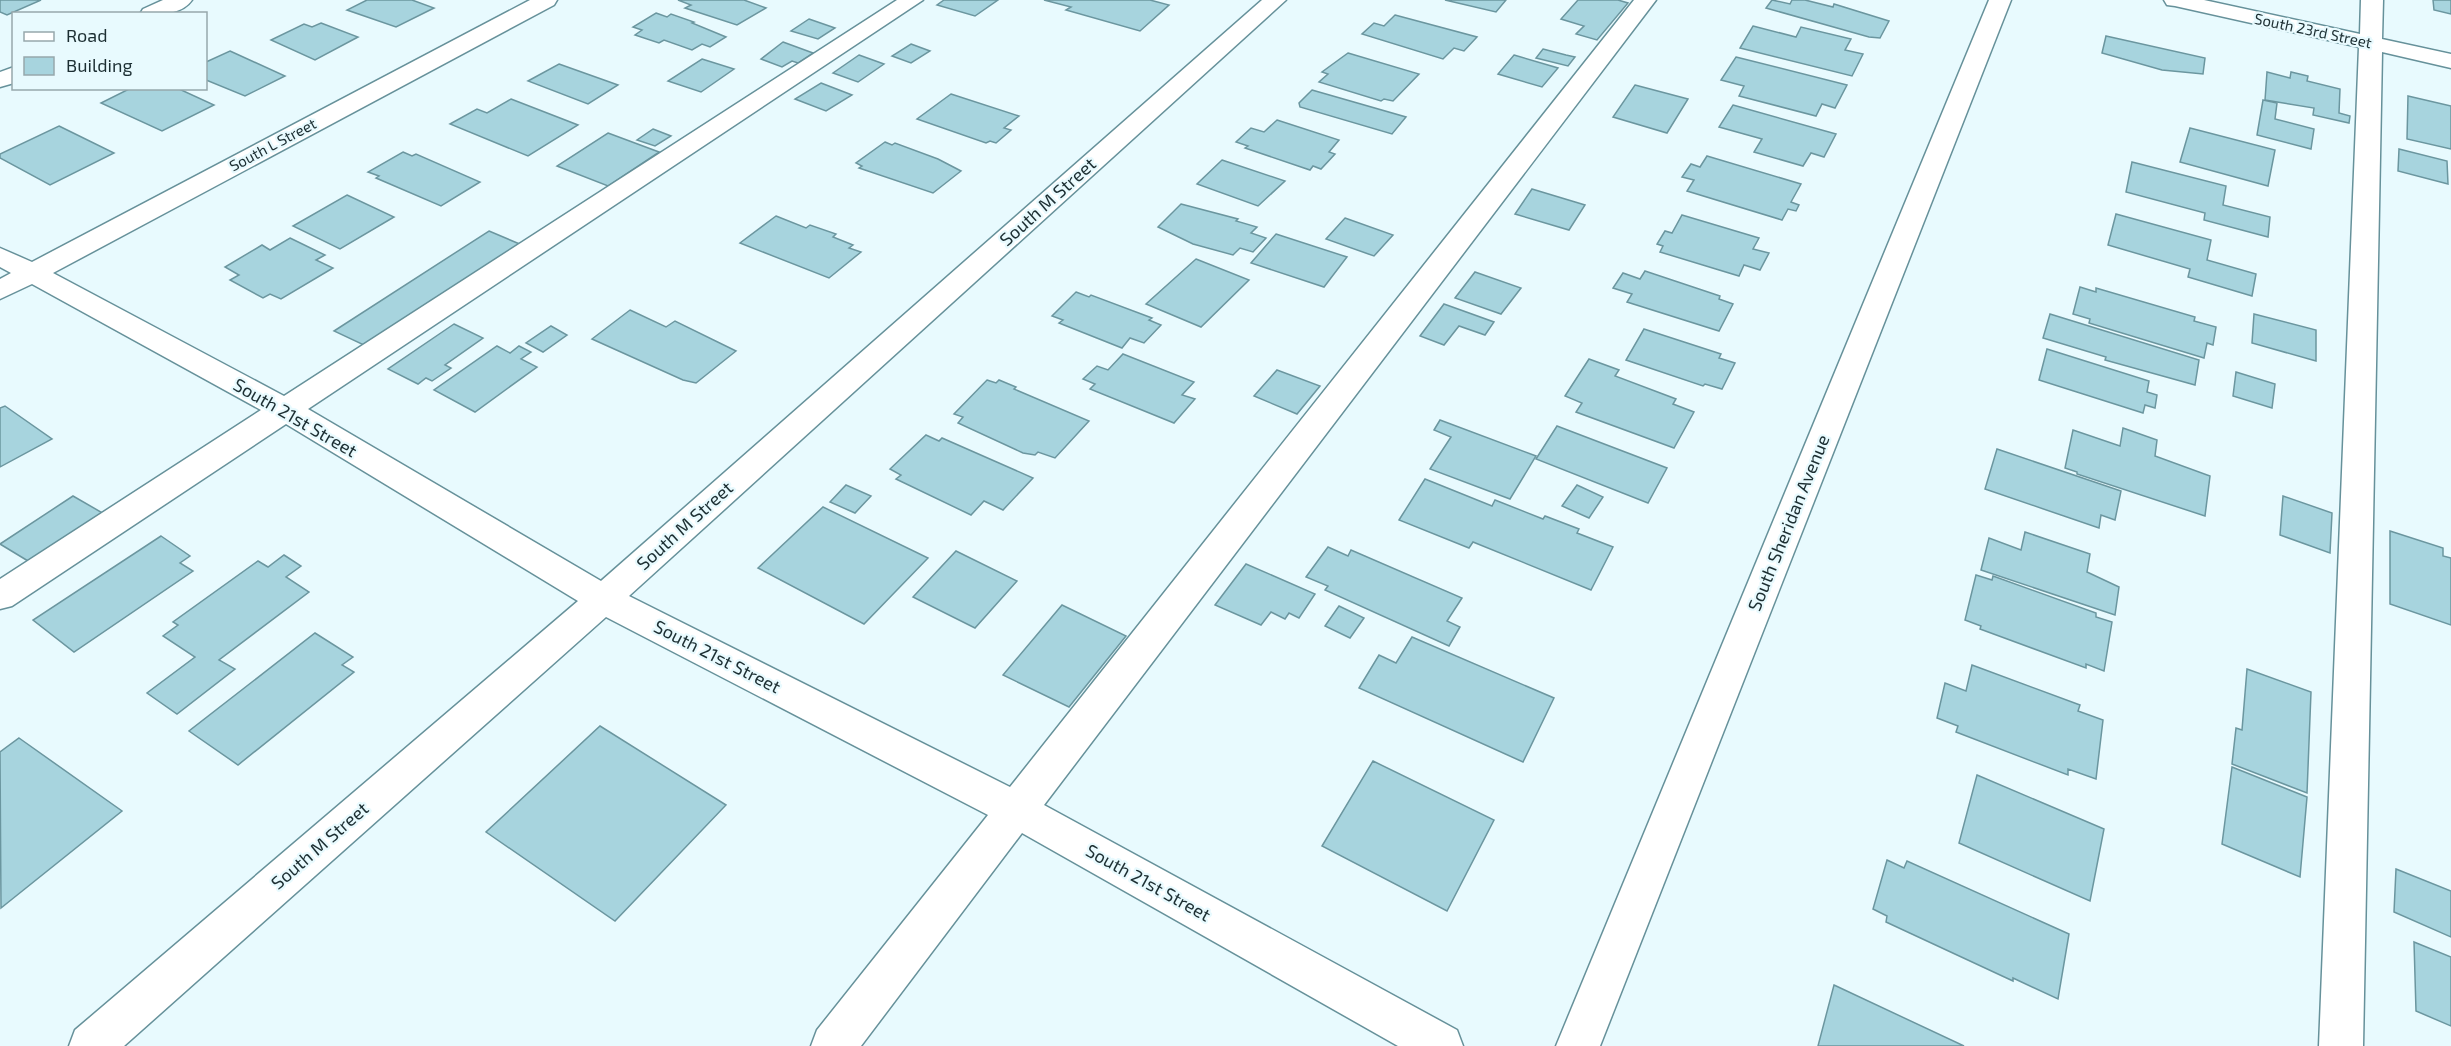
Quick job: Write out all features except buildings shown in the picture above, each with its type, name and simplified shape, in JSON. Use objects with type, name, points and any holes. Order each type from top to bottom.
[{"type":"street","points":[[155,12],[181,0]]},
{"type":"street","name":"South L Street","points":[[0,290],[546,0]]},
{"type":"street","points":[[0,596],[912,0]]},
{"type":"street","name":"South M Street","points":[[91,1046],[603,599],[1275,0]]},
{"type":"street","points":[[833,1046],[1645,0]]},
{"type":"street","name":"South Sheridan Avenue","points":[[1578,1046],[2000,0]]},
{"type":"street","name":"South 23rd Street","points":[[2175,0],[2451,61]]},
{"type":"street","points":[[2341,1046],[2372,0]]},
{"type":"street","name":"South 21st Street","points":[[0,256],[284,409],[603,599],[1015,809],[1441,1046]]}]
